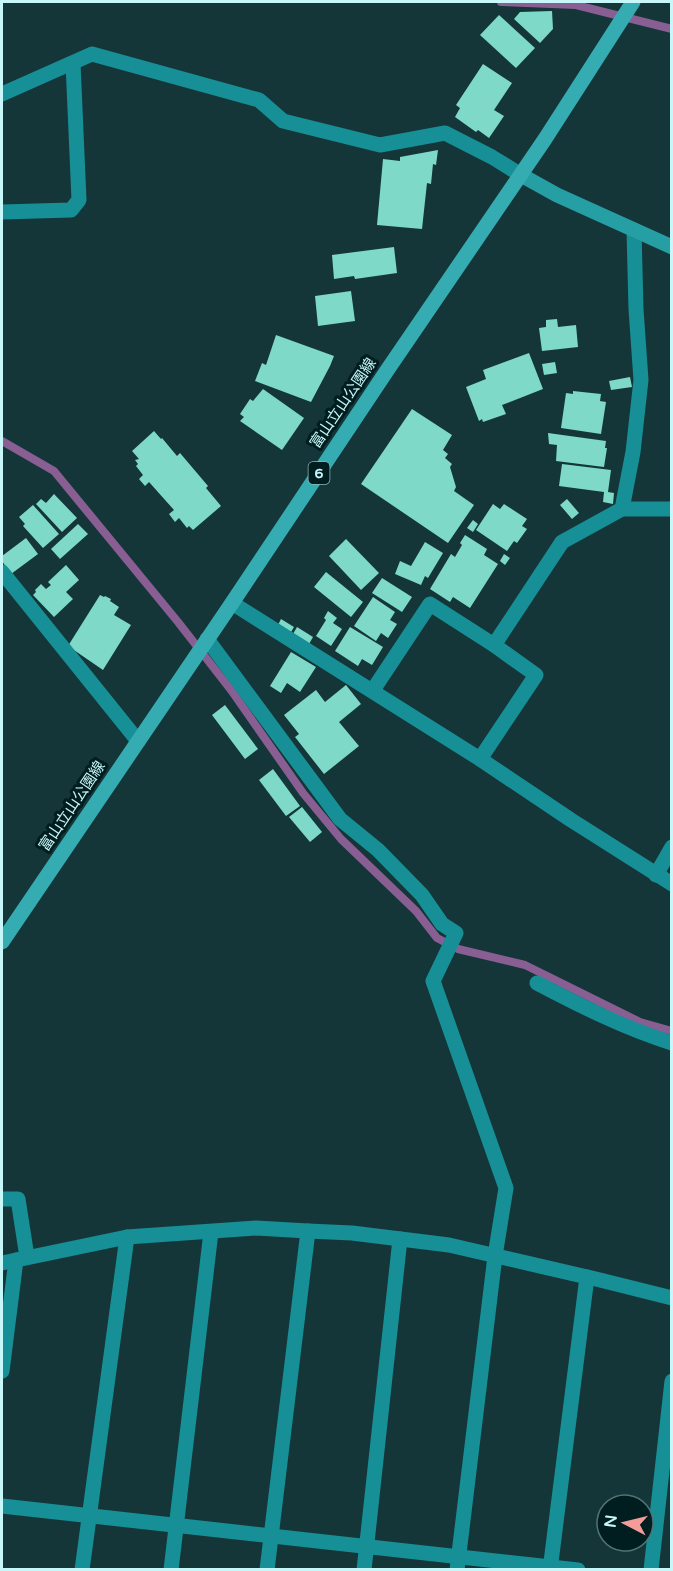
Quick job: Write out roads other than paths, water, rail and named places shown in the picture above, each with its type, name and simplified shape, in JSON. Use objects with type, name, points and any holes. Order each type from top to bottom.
[{"type":"main road","name":"富山立山公園線","points":[[2,942],[521,175],[633,2]]},
{"type":"street","points":[[2,94],[92,54],[259,100],[283,121],[380,145],[445,133],[557,195],[672,247]]},
{"type":"street","points":[[2,212],[71,210],[79,200],[73,63]]},
{"type":"street","points":[[622,509],[633,452],[641,380],[634,230]]},
{"type":"street","points":[[494,645],[562,542],[622,509],[672,509]]},
{"type":"street","points":[[2,572],[138,741]]},
{"type":"street","points":[[232,603],[372,690],[672,884]]},
{"type":"street","points":[[372,690],[430,604],[536,675],[480,759]]},
{"type":"street","points":[[207,639],[340,819],[378,850],[422,895],[442,924],[456,933],[433,981],[506,1188],[495,1256],[458,1563]]},
{"type":"street","points":[[656,875],[672,847]]},
{"type":"street","points":[[537,983],[593,1012],[643,1034],[672,1043]]},
{"type":"street","points":[[2,1199],[18,1199],[15,1260],[2,1371]]},
{"type":"street","points":[[15,1260],[127,1237],[256,1228],[352,1233],[449,1245],[672,1298]]},
{"type":"street","points":[[267,1569],[308,1231]]},
{"type":"street","points":[[171,1569],[212,1232]]},
{"type":"street","points":[[82,1569],[127,1237]]},
{"type":"street","points":[[364,1569],[400,1239]]},
{"type":"street","points":[[551,1568],[587,1277]]},
{"type":"street","points":[[651,1569],[672,1381]]},
{"type":"street","points":[[2,1506],[367,1546],[458,1563],[578,1569]]},
{"type":"waterway","points":[[501,2],[576,5],[672,29]]},
{"type":"waterway","points":[[2,441],[54,471],[231,690],[303,793],[341,839],[416,911],[437,938],[458,949],[525,965],[640,1022],[672,1031]]}]
